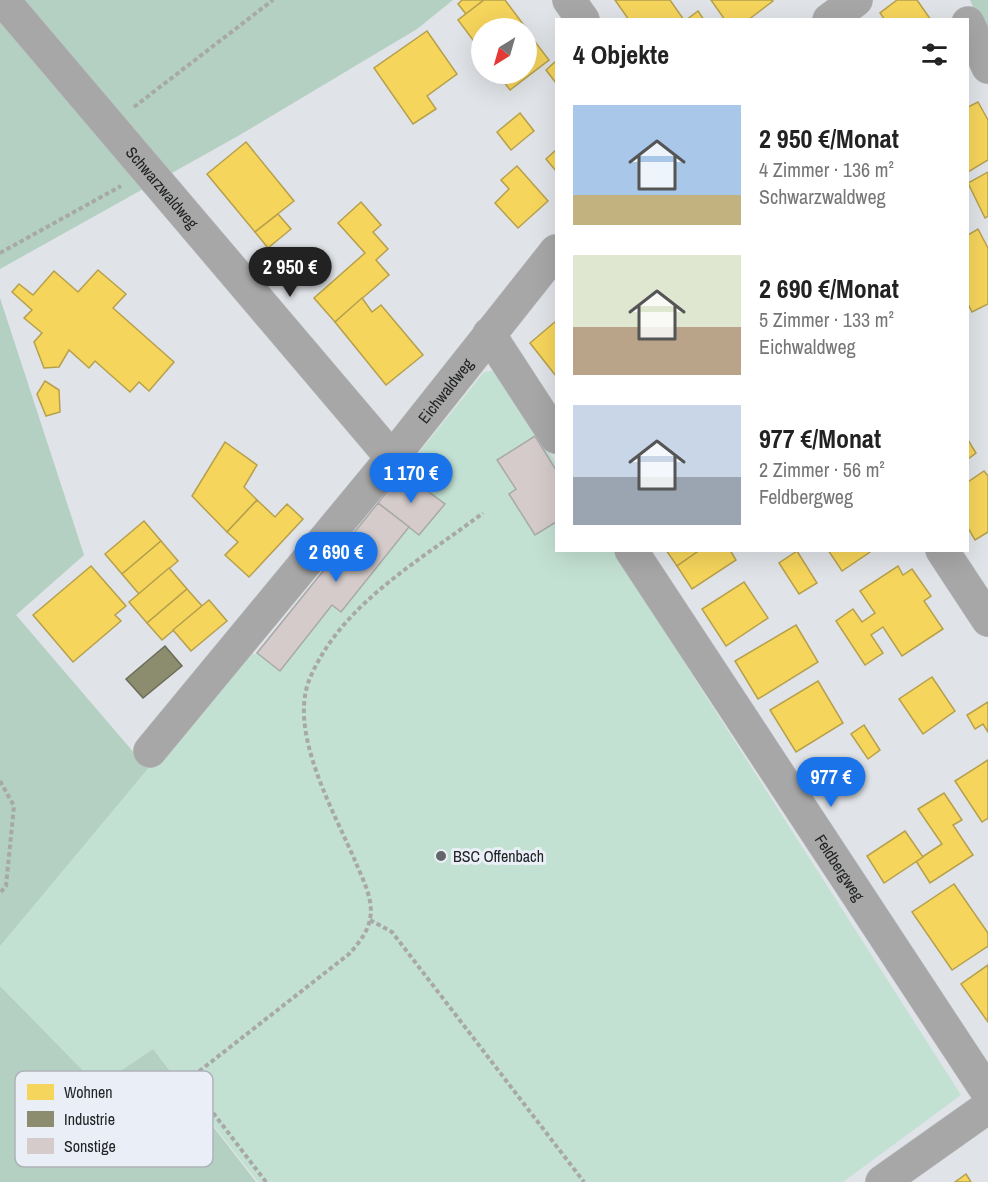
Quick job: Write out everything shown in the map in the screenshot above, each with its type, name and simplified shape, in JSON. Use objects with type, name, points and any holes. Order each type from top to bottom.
[{"type":"street","name":"Schwarzwaldweg","points":[[3,0],[392,458]]},
{"type":"street","points":[[569,0],[582,18]]},
{"type":"street","points":[[832,18],[856,0]]},
{"type":"street","points":[[956,0],[965,18]]},
{"type":"street","points":[[969,25],[988,67]]},
{"type":"street","name":"Eichwaldweg","points":[[150,751],[392,458],[555,252]]},
{"type":"street","points":[[489,333],[555,435]]},
{"type":"street","name":"Feldbergweg","points":[[632,552],[988,1093]]},
{"type":"street","points":[[943,552],[988,620]]},
{"type":"street","points":[[882,1182],[988,1107]]},
{"type":"path","points":[[110,126],[273,0]]},
{"type":"path","points":[[0,253],[148,171]]},
{"type":"path","points":[[200,1071],[349,954],[362,939],[370,920],[371,901],[312,761],[304,705],[309,680],[336,635],[355,612],[379,591],[483,513]]},
{"type":"path","points":[[0,781],[14,807],[6,886],[0,893]]},
{"type":"path","points":[[370,920],[392,932],[584,1182]]},
{"type":"path","points":[[213,1113],[266,1182]]},
{"type":"green space","points":[[0,0],[453,0],[417,29],[238,136],[0,269]]},
{"type":"green space","points":[[970,0],[988,0],[988,39]]},
{"type":"green space","points":[[0,298],[84,555],[16,615],[135,754],[150,766],[0,946]]},
{"type":"green space","name":"BSC Offenbach","points":[[498,370],[555,461],[555,552],[614,552],[961,1095],[843,1182],[258,1182],[213,1125],[213,1071],[170,1071],[153,1049],[120,1071],[83,1071],[0,986],[0,946],[243,646],[255,655],[484,372]]},
{"type":"green space","points":[[0,986],[83,1071],[15,1071],[15,1167],[213,1167],[213,1126],[256,1182],[0,1182]]},
{"type":"green space","points":[[153,1049],[170,1071],[120,1071]]},
{"type":"building: Wohnen","points":[[462,0],[484,0],[466,14],[458,4]]},
{"type":"building: Wohnen","points":[[484,0],[505,0],[518,18],[471,18],[471,37],[458,20]]},
{"type":"building: Wohnen","points":[[615,0],[670,0],[683,18],[628,18]]},
{"type":"building: Wohnen","points":[[711,0],[773,1],[751,18],[724,18]]},
{"type":"building: Wohnen","points":[[897,0],[917,0],[930,18],[884,18],[880,13]]},
{"type":"building: Wohnen","points":[[698,11],[703,18],[689,18]]},
{"type":"building: Wohnen","points":[[427,31],[457,74],[427,96],[436,109],[413,124],[374,68]]},
{"type":"building: Wohnen","points":[[537,44],[549,60],[537,69]]},
{"type":"building: Wohnen","points":[[555,62],[555,82],[546,70]]},
{"type":"building: Wohnen","points":[[506,84],[518,84],[510,90]]},
{"type":"building: Wohnen","points":[[978,102],[988,120],[988,160],[969,171],[969,106]]},
{"type":"building: Wohnen","points":[[520,113],[534,131],[511,150],[497,132]]},
{"type":"building: Wohnen","points":[[246,142],[294,201],[255,232],[207,174]]},
{"type":"building: Wohnen","points":[[555,151],[555,170],[546,159]]},
{"type":"building: Wohnen","points":[[517,166],[548,201],[518,228],[495,203],[509,189],[501,180]]},
{"type":"building: Wohnen","points":[[988,172],[988,216],[985,218],[969,185],[969,182]]},
{"type":"building: Wohnen","points":[[361,202],[381,225],[373,232],[388,249],[376,260],[389,275],[335,322],[314,298],[365,253],[338,223]]},
{"type":"building: Wohnen","points":[[278,214],[291,229],[268,248],[255,232]]},
{"type":"building: Wohnen","points":[[978,229],[988,248],[988,304],[972,312],[969,306],[969,234]]},
{"type":"building: Wohnen","points":[[98,270],[126,294],[113,308],[174,362],[149,391],[139,382],[130,392],[95,361],[89,368],[69,350],[59,367],[44,368],[34,342],[42,333],[24,318],[32,310],[12,292],[19,284],[33,295],[54,271],[78,292]]},
{"type":"building: Wohnen","points":[[362,298],[372,312],[381,305],[423,355],[386,385],[335,322]]},
{"type":"building: Wohnen","points":[[555,322],[555,375],[530,343]]},
{"type":"building: Wohnen","points":[[45,381],[59,390],[60,412],[46,416],[37,394]]},
{"type":"building: Wohnen","points":[[225,442],[257,465],[244,487],[257,500],[227,532],[192,496]]},
{"type":"building: Wohnen","points":[[969,442],[976,453],[969,458]]},
{"type":"building: Wohnen","points":[[984,471],[988,476],[988,532],[975,540],[969,530],[969,481]]},
{"type":"building: Wohnen","points":[[257,500],[275,517],[287,504],[303,519],[249,577],[225,555],[238,542],[227,532]]},
{"type":"building: Wohnen","points":[[144,521],[161,541],[122,574],[105,554]]},
{"type":"building: Wohnen","points":[[161,541],[178,561],[139,594],[122,574]]},
{"type":"building: Wohnen","points":[[667,552],[697,552],[677,566]]},
{"type":"building: Wohnen","points":[[697,552],[731,552],[736,560],[692,589],[677,566]]},
{"type":"building: Wohnen","points":[[798,552],[817,583],[799,594],[779,563]]},
{"type":"building: Wohnen","points":[[829,552],[870,552],[842,571]]},
{"type":"building: Wohnen","points":[[91,566],[126,606],[115,615],[121,621],[73,662],[33,615]]},
{"type":"building: Wohnen","points":[[898,566],[903,575],[912,569],[931,596],[924,601],[943,629],[902,656],[883,627],[871,635],[883,653],[865,665],[836,621],[853,609],[862,622],[875,613],[860,591]]},
{"type":"building: Wohnen","points":[[169,568],[187,589],[147,623],[129,602]]},
{"type":"building: Wohnen","points":[[744,582],[768,618],[726,646],[702,609]]},
{"type":"building: Wohnen","points":[[187,589],[202,606],[162,640],[147,623]]},
{"type":"building: Wohnen","points":[[209,600],[227,621],[191,651],[173,630]]},
{"type":"building: Wohnen","points":[[796,625],[818,662],[758,699],[735,661]]},
{"type":"building: Wohnen","points":[[932,677],[955,711],[923,734],[899,699]]},
{"type":"building: Wohnen","points":[[818,681],[843,723],[796,752],[770,710]]},
{"type":"building: Wohnen","points":[[988,702],[988,732],[983,724],[975,729],[967,715]]},
{"type":"building: Wohnen","points":[[864,725],[880,750],[868,759],[851,734]]},
{"type":"building: Wohnen","points":[[988,760],[988,818],[982,822],[955,781]]},
{"type":"building: Wohnen","points":[[944,793],[962,820],[953,825],[973,855],[930,883],[916,861],[942,844],[918,809]]},
{"type":"building: Wohnen","points":[[905,831],[923,857],[884,883],[867,856]]},
{"type":"building: Wohnen","points":[[954,884],[988,933],[988,946],[952,970],[912,912]]},
{"type":"building: Wohnen","points":[[988,965],[988,1022],[961,984]]},
{"type":"building: Wohnen","points":[[966,1174],[971,1182],[955,1182]]},
{"type":"building: Industrie","points":[[165,646],[182,666],[143,698],[126,679]]},
{"type":"building: Sonstige","points":[[535,436],[555,468],[555,523],[535,535],[509,494],[516,489],[497,460]]},
{"type":"building: Sonstige","points":[[402,472],[445,504],[419,535],[378,503]]},
{"type":"building: Sonstige","points":[[378,503],[409,527],[341,612],[332,605],[280,671],[257,653]]},
{"type":"place","name":"BSC Offenbach","points":[[441,856]]}]
